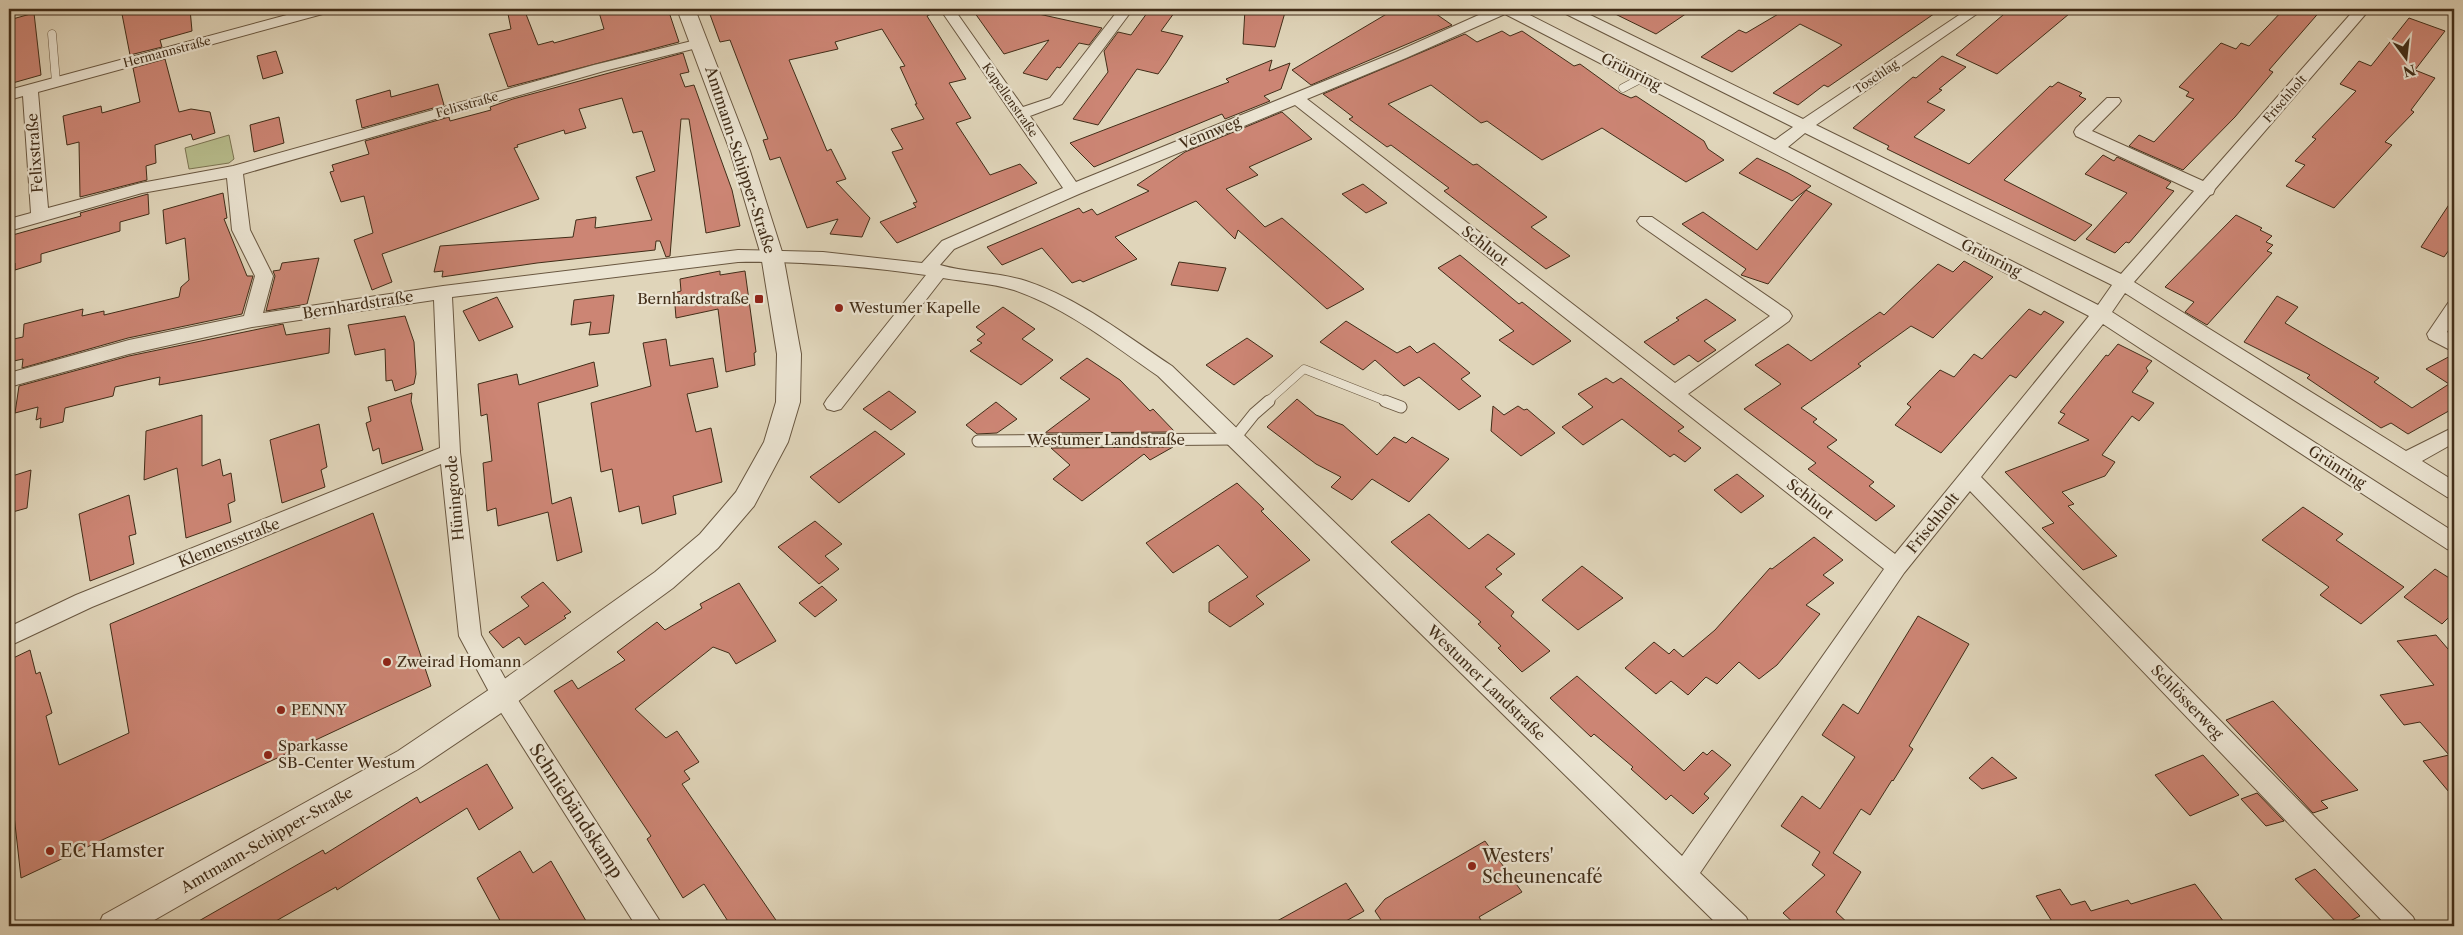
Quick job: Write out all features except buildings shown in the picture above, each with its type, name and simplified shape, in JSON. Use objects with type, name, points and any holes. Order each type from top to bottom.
[{"type":"street","name":"Hermannstraße","points":[[9,95],[325,9]]},
{"type":"street","name":"Amtmann-Schipper-Straße","points":[[114,926],[408,760],[503,696],[664,580],[709,541],[746,499],[776,442],[788,402],[789,354],[772,255],[740,152],[686,9]]},
{"type":"street","name":"Kapellenstraße","points":[[947,9],[1073,190]]},
{"type":"street","points":[[1020,114],[1056,101],[1126,9]]},
{"type":"street","name":"Grünring","points":[[1505,9],[1778,147],[2101,314],[2454,543]]},
{"type":"street","name":"Vennweg","points":[[932,270],[948,245],[1073,190],[1401,55],[1505,9]]},
{"type":"street","name":"Grünring","points":[[1567,9],[2123,283],[2454,491]]},
{"type":"street","name":"Toschlag","points":[[1778,147],[1804,126],[1977,9]]},
{"type":"street","name":"Frischholt","points":[[1684,875],[1897,567],[2101,314],[2123,283],[2207,190],[2363,9]]},
{"type":"street","name":"Felixstraße","points":[[9,225],[140,188],[234,171],[599,68],[700,43]]},
{"type":"street","name":"Felixstraße","points":[[30,89],[40,216]]},
{"type":"street","name":"Schluot","points":[[1296,98],[1897,567]]},
{"type":"street","points":[[2113,101],[2082,132],[2207,190]]},
{"type":"street","points":[[234,171],[241,230],[264,276],[252,321]]},
{"type":"street","points":[[1646,221],[1783,316],[1674,394]]},
{"type":"street","name":"Westumer Landstraße","points":[[772,255],[932,270],[1021,286],[1079,314],[1165,371],[1737,926]]},
{"type":"street","name":"Bernhardstraße","points":[[9,380],[129,347],[252,321],[443,292],[738,256],[772,255]]},
{"type":"street","points":[[834,404],[932,270]]},
{"type":"street","name":"Hüningrode","points":[[443,292],[450,452],[470,636],[503,696]]},
{"type":"street","points":[[2454,308],[2436,334],[2454,346]]},
{"type":"street","points":[[2407,460],[2454,434]]},
{"type":"street","name":"Klemensstraße","points":[[9,636],[84,602],[450,452]]},
{"type":"street","name":"Schlösserweg","points":[[1970,478],[2404,926]]},
{"type":"street","name":"Schniebändskamp","points":[[503,696],[650,926]]},
{"type":"lane","points":[[52,34],[56,82]]},
{"type":"lane","points":[[1623,88],[1642,78]]},
{"type":"lane","points":[[1234,439],[1254,414],[1304,370],[1401,407]]},
{"type":"lane","name":"Westumer Landstraße","points":[[978,441],[1234,439]]},
{"type":"green space","points":[[229,135],[234,159],[229,163],[189,169],[185,148]]},
{"type":"place","name":"Bernhardstraße","points":[[759,299]]},
{"type":"place","name":"Westumer Kapelle","points":[[839,308]]},
{"type":"place","name":"Zweirad Homann","points":[[387,662]]},
{"type":"place","name":"PENNY","points":[[281,710]]},
{"type":"place","name":"Sparkasse SB-Center Westum","points":[[268,755]]},
{"type":"place","name":"EC Hamster","points":[[50,851]]},
{"type":"place","name":"Westers' Scheunencafé","points":[[1472,866]]}]
